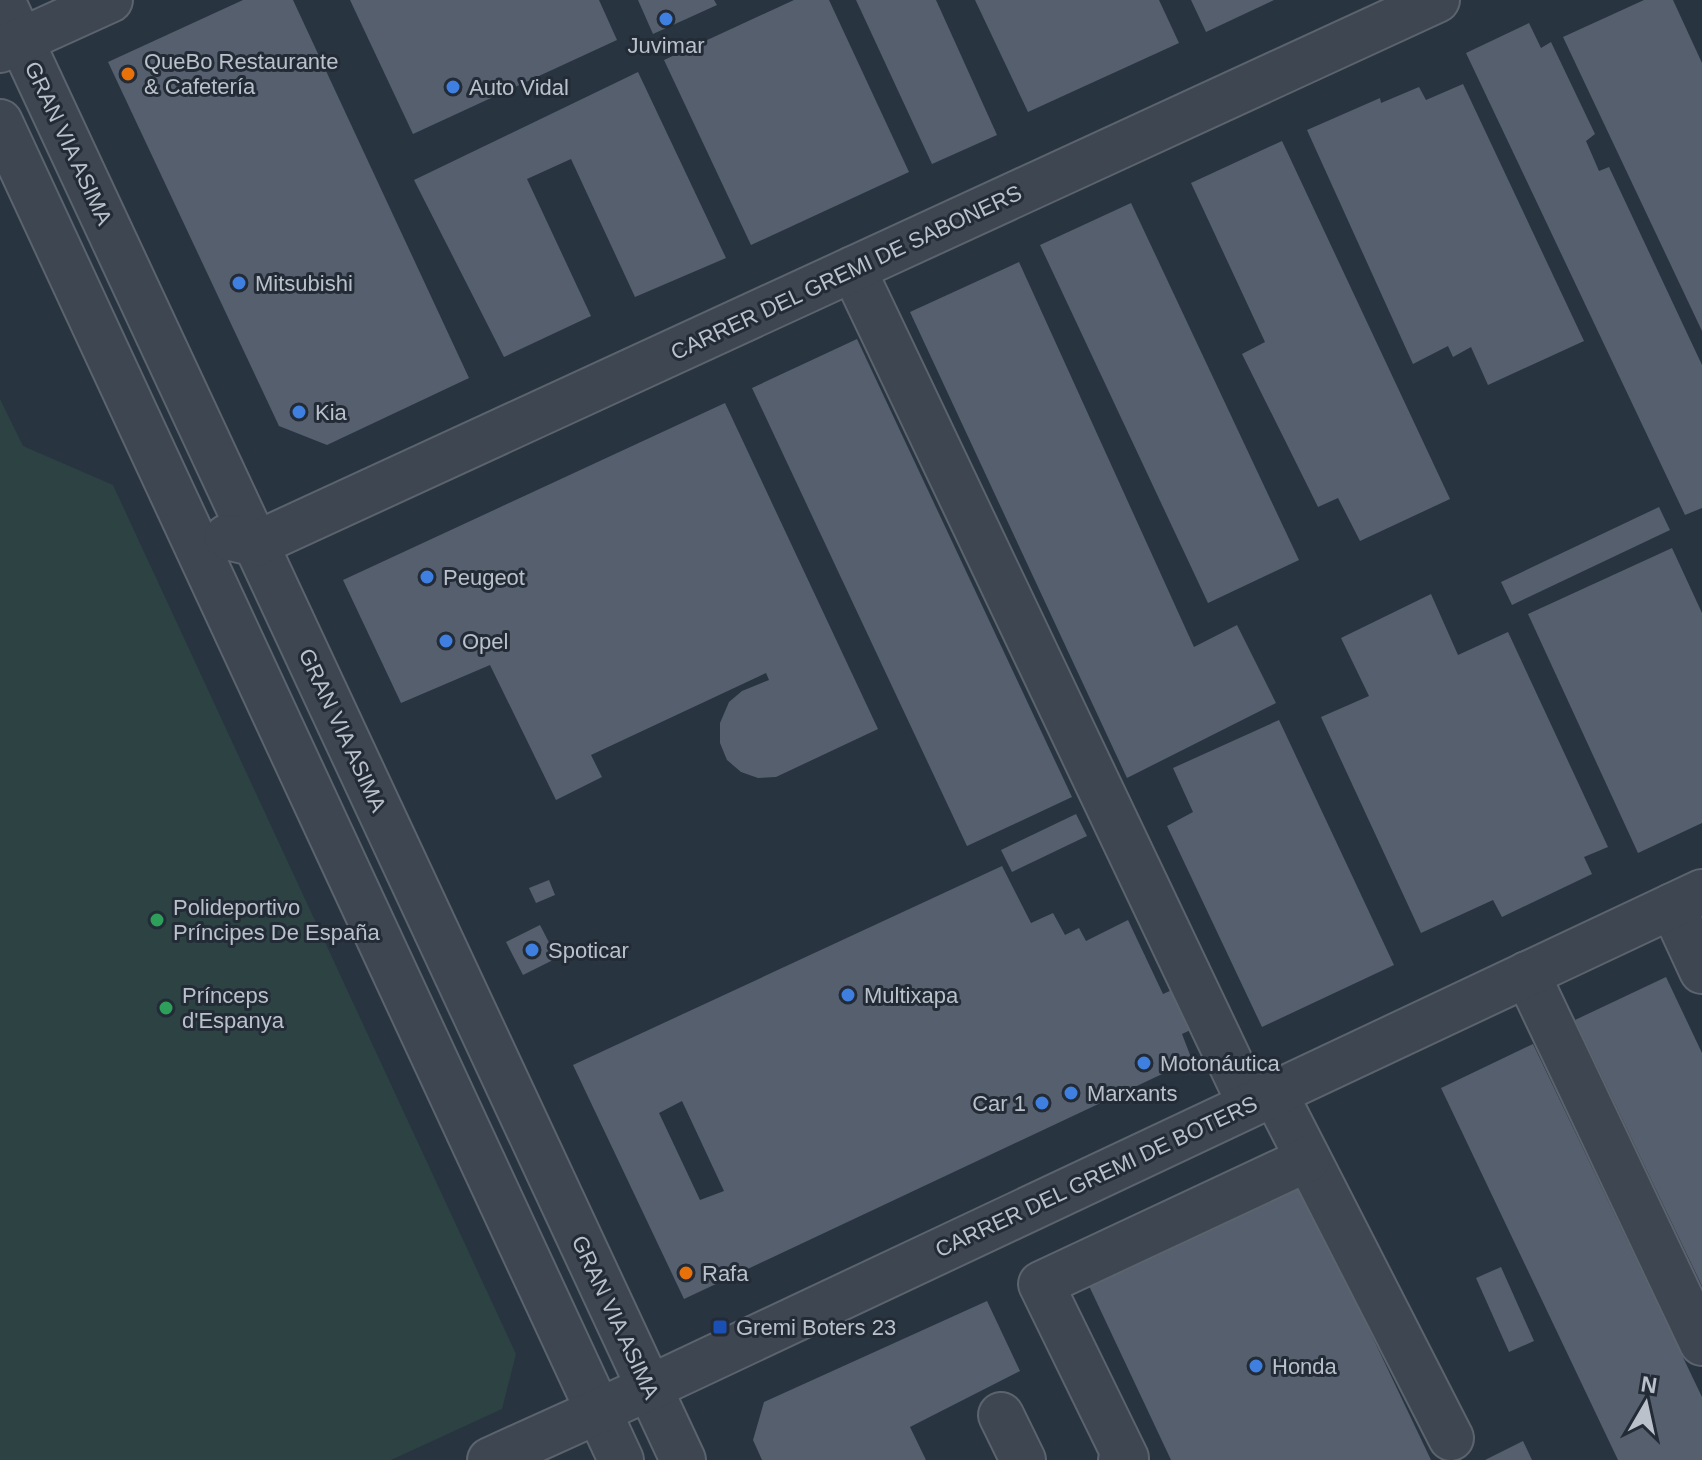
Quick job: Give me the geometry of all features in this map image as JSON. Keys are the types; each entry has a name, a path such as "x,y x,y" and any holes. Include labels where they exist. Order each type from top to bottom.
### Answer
{"street":[{"name":"GRAN VIA ASIMA","path":"2,0 11,46 256,544 683,1460"},
{"path":"11,46 110,0"},
{"name":"CARRER DEL GREMI DE SABONERS","path":"256,544 1437,0"},
{"path":"0,122 621,1460"},
{"path":"853,269 1262,1098 1308,1159 1451,1438"},
{"path":"152,453 188,468 221,536 256,544"},
{"path":"1687,899 1702,971"},
{"name":"CARRER DEL GREMI DE BOTERS","path":"513,1455 598,1410 1687,899"},
{"path":"1527,974 1702,1343"},
{"path":"1121,1460 1126,1458 1041,1284 1308,1159"},
{"path":"1001,1415 1023,1460"}],"green space":[{"name":"Prínceps d'Espanya","path":"0,399 23,446 113,485 516,1354 502,1409 391,1460 0,1460"}],"building":[{"path":"243,0 293,0 469,378 327,445 279,426 108,62"},
{"name":"Auto Vidal","path":"350,0 599,0 617,40 413,134"},
{"name":"Juvimar","path":"638,0 714,0 717,5 653,34"},
{"path":"794,0 829,0 909,172 751,245 664,60"},
{"path":"856,0 936,0 997,135 932,164"},
{"path":"975,0 1159,0 1179,43 1028,112"},
{"path":"1191,0 1274,0 1206,32"},
{"path":"1644,0 1673,0 1702,63 1702,331 1563,37"},
{"path":"1529,23 1541,48 1551,42 1595,134 1586,141 1599,171 1609,167 1702,365 1702,508 1685,515 1466,53"},
{"path":"638,72 726,258 635,297 571,159 527,179 591,316 504,357 414,180"},
{"path":"1463,84 1584,341 1488,385 1471,347 1453,357 1448,346 1413,364 1307,130 1380,98 1381,103 1419,87 1426,100"},
{"path":"1282,141 1450,499 1360,541 1338,498 1318,507 1242,354 1265,342 1191,183"},
{"path":"1131,203 1299,560 1208,603 1040,245"},
{"path":"1019,262 1194,647 1237,625 1276,703 1127,778 910,312"},
{"path":"857,339 1072,797 967,846 752,388"},
{"path":"725,403 878,729 776,777 758,778 741,772 727,760 720,743 720,723 729,702 742,691 769,680 766,673 591,755 602,777 556,800 490,665 401,703 343,580"},
{"path":"1659,507 1670,530 1512,605 1501,582"},
{"path":"1672,548 1702,613 1702,823 1638,853 1528,614"},
{"path":"1431,594 1458,655 1508,632 1608,847 1584,857 1592,874 1502,917 1493,900 1421,933 1321,717 1369,696 1341,638"},
{"path":"1279,720 1394,965 1262,1027 1167,826 1193,812 1173,768"},
{"path":"1076,814 1087,836 1012,872 1001,850"},
{"path":"1002,866 1031,923 1053,913 1065,935 1079,928 1086,941 1128,920 1163,994 1181,986 1199,1026 1182,1034 1192,1060 684,1299 573,1065","holes":["682,1101 724,1191 700,1200 659,1113"]},
{"path":"549,880 555,895 536,903 529,888"},
{"name":"Spoticar","path":"540,925 557,958 523,975 506,942"},
{"path":"1666,977 1702,1053 1702,1286 1575,1020"},
{"path":"1533,1044 1702,1397 1702,1460 1618,1460 1441,1088"},
{"name":"Honda","path":"1294,1172 1431,1460 1171,1460 1082,1271"},
{"path":"1501,1267 1534,1341 1509,1352 1476,1278"},
{"path":"987,1301 1020,1371 910,1427 926,1460 762,1460 753,1440 764,1402"},
{"path":"1523,1441 1532,1460 1485,1460"}],"place":[{"name":"Juvimar","path":"666,19"},
{"name":"QueBo Restaurante & Cafetería","path":"128,74"},
{"name":"Auto Vidal","path":"453,87"},
{"name":"Mitsubishi","path":"239,283"},
{"name":"Kia","path":"299,412"},
{"name":"Peugeot","path":"427,577"},
{"name":"Opel","path":"446,641"},
{"name":"Polideportivo Príncipes De España","path":"157,920"},
{"name":"Spoticar","path":"532,950"},
{"name":"Multixapa","path":"848,995"},
{"name":"Prínceps d'Espanya","path":"166,1008"},
{"name":"Motonáutica","path":"1144,1063"},
{"name":"Marxants","path":"1071,1093"},
{"name":"Car 1","path":"1042,1103"},
{"name":"Rafa","path":"686,1273"},
{"name":"Gremi Boters 23","path":"720,1327"},
{"name":"Honda","path":"1256,1366"}]}
